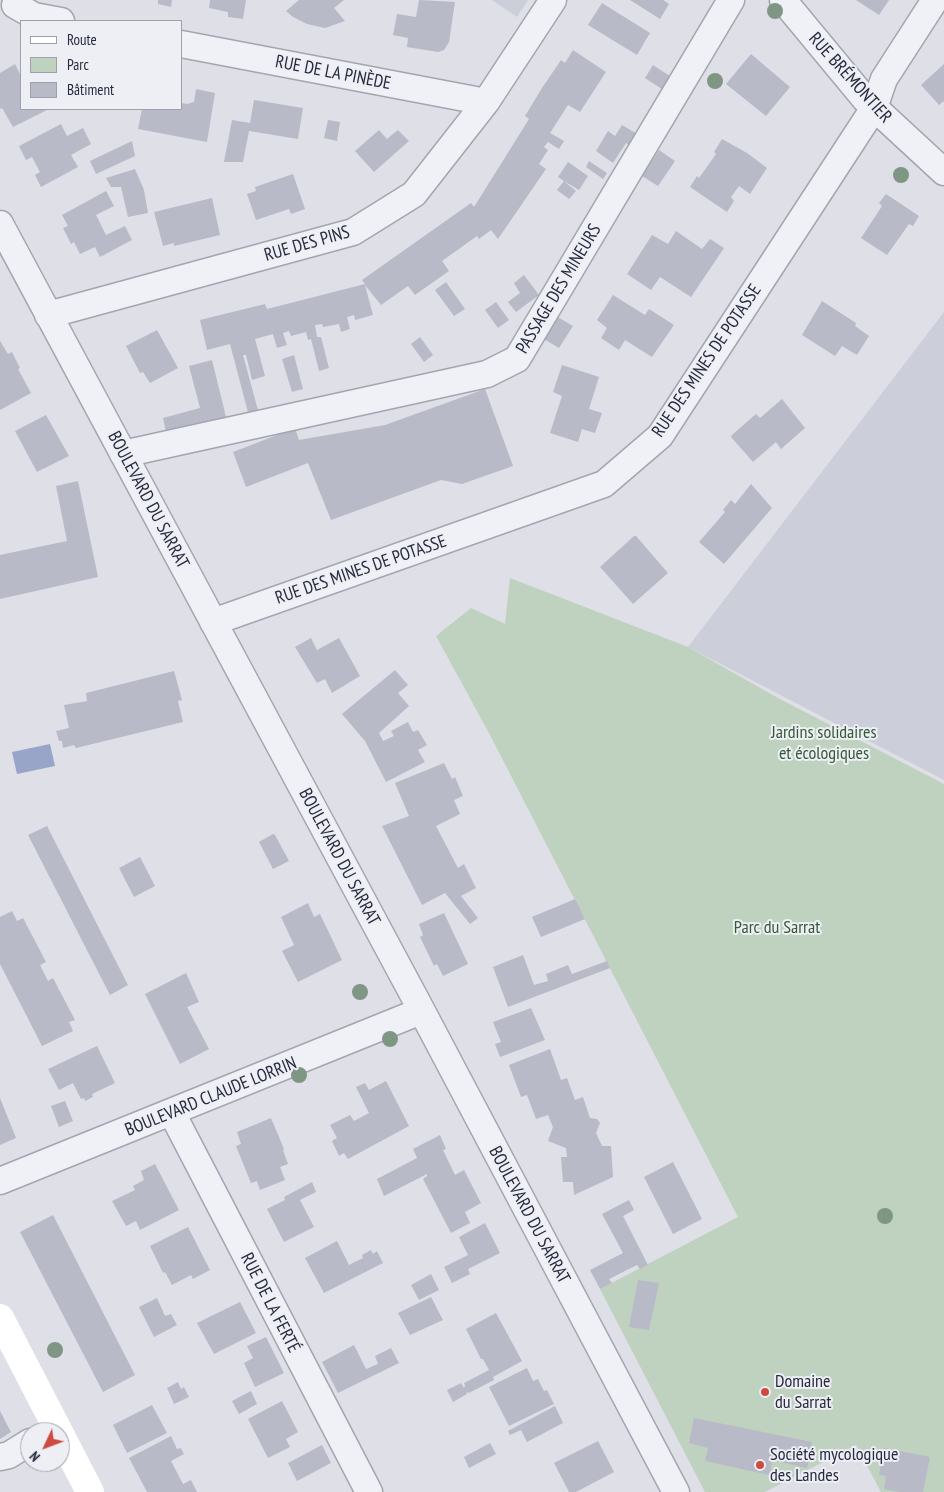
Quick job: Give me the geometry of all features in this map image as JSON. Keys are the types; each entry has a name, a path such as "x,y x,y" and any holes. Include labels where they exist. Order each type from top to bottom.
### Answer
{"street":[{"name":"RUE DES PINS","path":"48,314 353,232 414,194 486,102 554,0"},
{"name":"PASSAGE DES MINEURS","path":"123,454 487,374 517,359 732,0"},
{"name":"RUE BRÉMONTIER","path":"783,0 865,100 944,172"},
{"name":"RUE DES MINES DE POTASSE","path":"213,622 604,484 660,436 874,108 884,79 935,0"},
{"path":"11,7 34,16 56,20"},
{"name":"RUE DE LA PINÈDE","path":"182,44 486,102"},
{"name":"BOULEVARD DU SARRAT","path":"0,224 676,1492"},
{"name":"BOULEVARD CLAUDE LORRIN","path":"0,1182 421,1011"},
{"name":"RUE DE LA FERTÉ","path":"172,1113 369,1492"},
{"path":"0,1318 51,1422"},
{"path":"70,1457 90,1492"}],"shaded area":[{"path":"492,0 528,0 517,17"},
{"path":"944,312 944,780 688,647"}],"green space":[{"name":"Parc du Sarrat","path":"510,578 688,647 778,698 944,784 944,1492 881,1492 856,1445 765,1492 705,1492 600,1289 738,1217 489,733 436,636 471,608 505,624"}],"water":[{"path":"50,744 55,766 17,774 12,752"}],"building":[{"path":"158,0 172,0 171,7 158,4"},
{"path":"210,0 246,0 243,19 228,17 228,12 209,8"},
{"path":"299,0 344,0 334,8 345,21 325,28 307,24 286,11"},
{"path":"419,0 455,2 449,42 444,50 438,52 407,47 408,38 393,35 397,14 416,17"},
{"path":"630,0 663,0 669,4 660,19"},
{"path":"856,0 889,0 879,15"},
{"path":"602,3 650,33 637,55 588,25"},
{"path":"573,50 606,72 580,112 568,105 550,133 564,141 559,149 548,142 544,147 548,150 539,164 546,169 498,239 491,230 479,239 477,236 442,261 449,271 415,295 408,286 381,305 365,285 373,315 355,320 354,315 347,317 350,329 341,332 339,324 323,327 322,324 315,325 317,337 321,337 329,368 319,371 311,339 308,340 306,332 291,336 289,331 283,333 287,345 277,348 273,334 255,339 265,376 252,380 246,355 243,355 259,414 249,416 230,344 207,350 200,320 265,304 267,309 365,284 362,280 471,203 474,207 529,119 525,116 542,88 561,60 565,63"},
{"path":"751,54 790,87 766,116 726,84"},
{"path":"15,64 20,74 20,110 47,110 13,127 2,108 0,109 0,73"},
{"path":"944,64 944,101 939,105 921,85"},
{"path":"653,65 673,78 665,91 645,78"},
{"path":"196,89 215,93 207,142 138,129 142,110 182,110 182,103 194,102"},
{"path":"254,100 303,108 298,139 249,131 243,162 224,162 232,120 250,123"},
{"path":"328,120 340,122 337,141 324,138"},
{"path":"61,124 67,136 83,128 91,144 71,155 78,167 41,187 35,175 40,172 32,157 26,160 19,146"},
{"path":"622,125 639,135 632,147 626,143 613,163 596,151 608,131 615,136"},
{"path":"379,130 387,139 398,130 409,141 374,172 355,151"},
{"path":"722,139 747,153 767,168 750,194 739,186 731,197 734,201 727,212 690,187 716,154 714,152"},
{"path":"132,141 135,156 96,174 90,161"},
{"path":"659,150 675,161 658,186 642,176"},
{"path":"589,161 607,173 603,179 586,167"},
{"path":"568,162 588,176 579,190 558,177"},
{"path":"135,169 144,190 148,213 128,217 121,187 111,187 106,178"},
{"path":"293,174 305,209 291,214 289,209 256,220 247,194 256,191 255,187"},
{"path":"564,181 576,191 569,199 557,190"},
{"path":"106,191 114,206 96,215 106,235 125,226 132,240 100,257 95,247 80,254 74,242 71,244 63,228 68,226 62,215"},
{"path":"886,194 919,216 913,226 909,224 887,255 861,238 882,206 879,203"},
{"path":"212,198 220,235 174,246 174,243 163,246 154,212"},
{"path":"676,231 702,249 710,239 724,248 691,297 660,277 651,290 627,274 652,235 668,244"},
{"path":"524,275 539,295 516,312 508,302 520,293 514,283"},
{"path":"446,282 465,309 454,316 435,290"},
{"path":"613,295 645,315 649,309 674,325 652,357 625,340 619,350 601,338 607,328 597,320"},
{"path":"822,301 856,323 855,326 869,336 857,355 842,346 835,356 802,335"},
{"path":"496,302 509,320 498,328 485,310"},
{"path":"556,316 573,326 559,348 542,338"},
{"path":"157,330 178,368 150,383 143,372 140,373 126,346"},
{"path":"420,337 433,355 424,362 411,344"},
{"path":"0,341 8,354 12,352 20,368 18,369 31,393 0,410"},
{"path":"294,355 303,389 292,392 282,359"},
{"path":"212,360 227,421 204,426 203,422 193,424 194,429 166,432 163,418 200,408 189,366"},
{"path":"562,365 599,377 589,409 602,413 595,433 582,429 578,442 550,433 562,396 553,392"},
{"path":"485,389 513,466 462,484 441,480 331,520 308,463 246,487 233,452 295,428 299,440 385,425"},
{"path":"782,399 805,428 781,449 776,442 753,462 731,437 756,414 760,418"},
{"path":"46,415 69,456 37,472 15,431"},
{"path":"78,481 98,577 0,599 0,555 67,541 56,486"},
{"path":"751,484 772,508 724,564 699,542 725,512 723,510 731,500 735,504"},
{"path":"634,536 668,573 633,604 600,567"},
{"path":"311,638 317,650 339,638 360,676 332,693 325,679 317,683 295,647"},
{"path":"395,670 408,685 398,693 409,706 379,733 383,741 394,736 391,731 408,722 413,732 418,730 427,745 418,750 425,762 386,782 365,741 342,714"},
{"path":"174,671 182,700 178,701 183,722 76,748 74,745 63,748 62,741 59,741 56,731 69,728 64,705 87,701 86,693"},
{"path":"444,763 452,779 455,777 463,796 454,800 460,814 436,826 458,868 464,864 476,888 461,896 478,918 470,924 445,893 422,905 382,826 409,816 395,783"},
{"path":"47,826 128,985 110,995 28,835"},
{"path":"273,834 289,861 273,869 259,842"},
{"path":"140,857 155,886 134,897 119,868"},
{"path":"575,899 585,919 541,937 532,917"},
{"path":"308,903 314,917 320,914 342,960 298,982 282,951 294,945 281,917"},
{"path":"12,911 17,921 23,918 46,962 40,965 48,981 53,978 75,1020 69,1022 73,1031 42,1046 0,964 0,917"},
{"path":"444,913 468,964 443,976 437,964 434,966 420,937 423,935 419,924"},
{"path":"523,955 534,985 548,981 546,974 568,965 572,974 607,961 610,968 508,1007 493,967"},
{"path":"186,973 199,1002 187,1007 209,1049 180,1064 145,994"},
{"path":"531,1008 545,1040 500,1057 495,1044 501,1042 493,1022"},
{"path":"97,1046 115,1083 92,1094 93,1097 85,1101 84,1098 81,1099 73,1083 59,1090 48,1069"},
{"path":"550,1049 561,1080 567,1078 575,1100 583,1097 590,1118 597,1119 600,1123 596,1133 602,1146 611,1146 613,1177 574,1195 573,1182 563,1182 561,1157 567,1157 566,1148 548,1141 553,1127 548,1115 536,1119 527,1095 521,1097 509,1065"},
{"path":"386,1081 409,1126 348,1159 344,1153 339,1156 332,1141 337,1138 330,1125 350,1115 354,1121 369,1113 356,1087 365,1083 369,1090"},
{"path":"0,1098 16,1138 0,1145"},
{"path":"65,1101 73,1121 59,1127 51,1106"},
{"path":"271,1118 288,1164 280,1167 285,1180 260,1190 257,1181 251,1183 236,1146 241,1144 237,1132"},
{"path":"440,1135 446,1149 443,1150 455,1175 464,1170 481,1203 465,1212 470,1223 451,1233 423,1179 427,1174 384,1196 377,1179 417,1158 413,1149"},
{"path":"673,1162 702,1219 673,1234 644,1177"},
{"path":"155,1164 179,1210 140,1230 136,1221 126,1226 112,1201 135,1190 133,1186 144,1180 141,1171"},
{"path":"312,1182 316,1192 300,1200 314,1227 284,1242 267,1209 285,1200 284,1197"},
{"path":"629,1200 634,1210 623,1216 648,1265 640,1269 637,1265 609,1279 612,1283 600,1289 590,1270 623,1253 602,1214"},
{"path":"53,1215 135,1375 103,1392 20,1232"},
{"path":"485,1223 500,1253 468,1269 470,1274 452,1283 444,1267 468,1255 459,1237"},
{"path":"188,1227 210,1270 193,1279 191,1275 172,1285 165,1272 163,1273 150,1246"},
{"path":"337,1241 349,1265 363,1258 362,1255 371,1250 373,1254 377,1251 383,1263 324,1293 305,1258"},
{"path":"431,1274 439,1290 419,1300 411,1285"},
{"path":"638,1280 659,1283 649,1330 629,1327"},
{"path":"431,1297 443,1320 410,1335 398,1313"},
{"path":"157,1298 165,1316 171,1314 177,1325 154,1337 139,1307"},
{"path":"240,1302 256,1333 214,1354 197,1323"},
{"path":"496,1313 522,1361 493,1377 494,1380 466,1393 453,1402 447,1390 461,1383 464,1388 464,1383 489,1370 483,1359 481,1359 466,1329"},
{"path":"266,1337 284,1373 255,1387 244,1363 253,1358 247,1346"},
{"path":"354,1345 366,1369 378,1364 375,1356 391,1348 399,1363 338,1393 322,1362"},
{"path":"527,1368 533,1381 538,1379 544,1391 547,1390 554,1404 509,1426 489,1387"},
{"path":"178,1382 181,1389 184,1387 189,1397 174,1404 167,1388"},
{"path":"251,1391 257,1404 239,1414 232,1401"},
{"path":"282,1401 298,1432 286,1439 290,1447 268,1458 248,1419"},
{"path":"152,1405 167,1433 127,1453 113,1425"},
{"path":"555,1406 563,1423 527,1442 521,1430 510,1435 508,1431"},
{"path":"0,1411 11,1432 0,1439"},
{"path":"694,1418 812,1442 807,1468 772,1460 770,1475 705,1461 708,1448 689,1443"},
{"path":"171,1436 177,1449 181,1448 184,1454 171,1461 183,1484 191,1480 197,1492 147,1492 129,1458"},
{"path":"598,1441 614,1472 576,1492 569,1492 554,1463"},
{"path":"490,1443 496,1454 469,1468 464,1457"},
{"path":"322,1445 331,1463 297,1481 288,1463"},
{"path":"884,1448 930,1457 923,1492 900,1492 884,1489 886,1476 879,1475"}],"place":[{"name":"Domaine du Sarrat","path":"765,1392"},
{"name":"Société mycologique des Landes","path":"760,1465"}],"park label":[{"name":"Jardins solidaires et écologiques","path":"824,743"}]}
